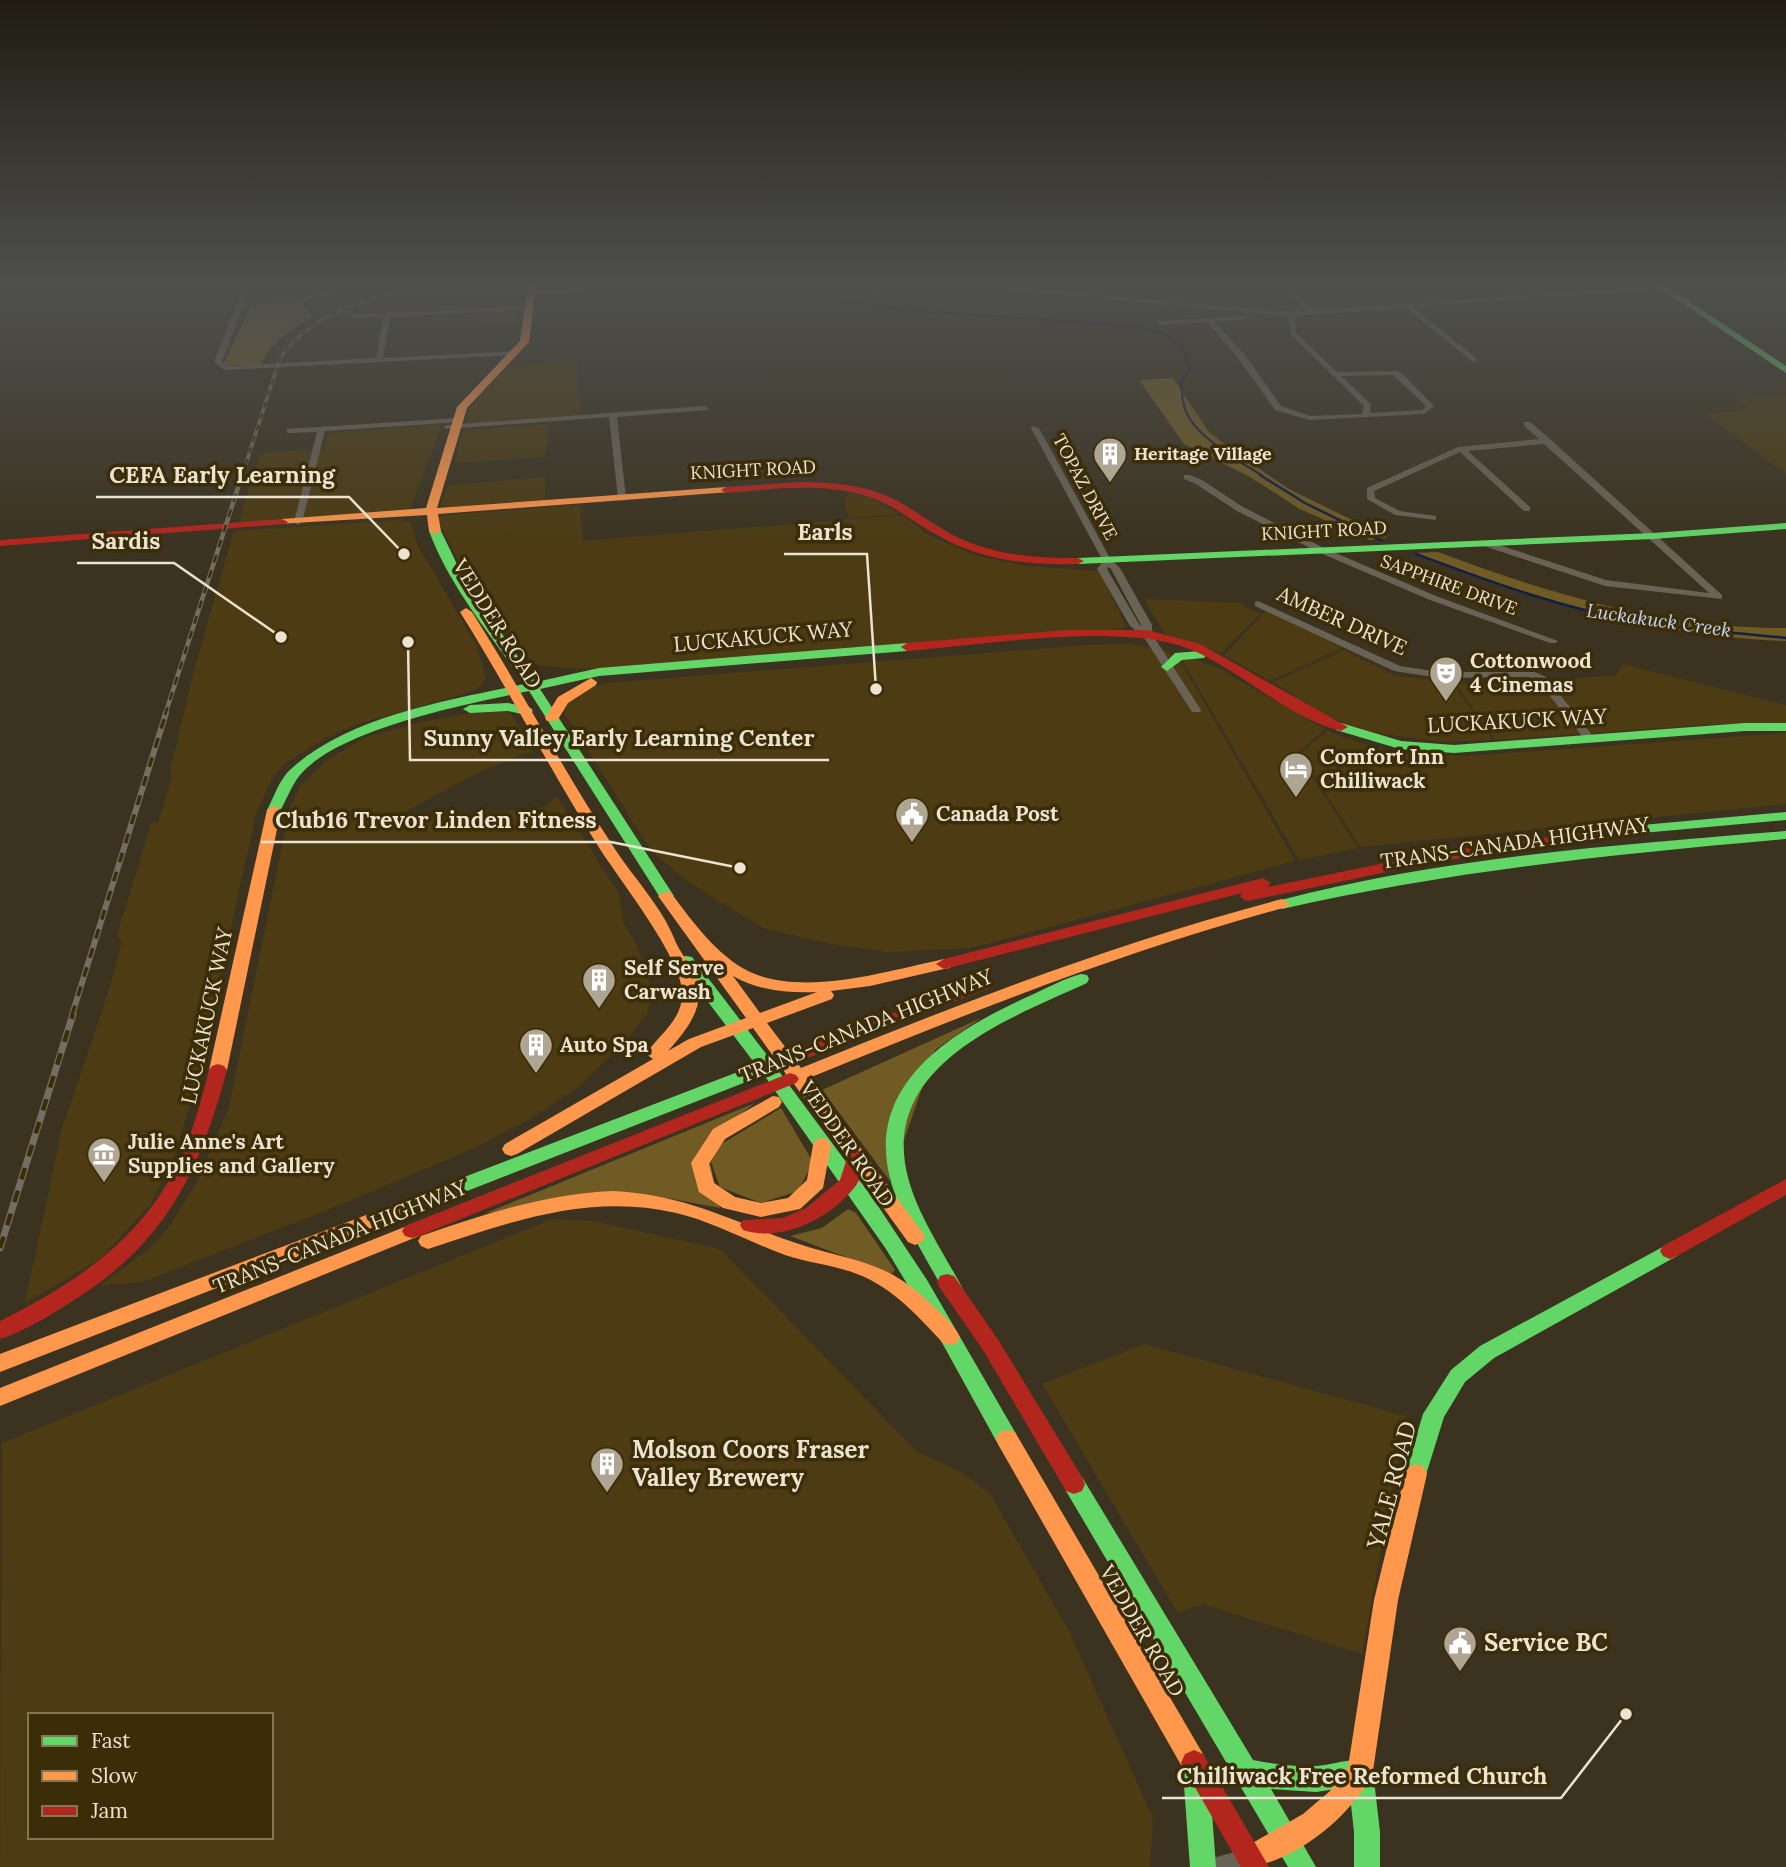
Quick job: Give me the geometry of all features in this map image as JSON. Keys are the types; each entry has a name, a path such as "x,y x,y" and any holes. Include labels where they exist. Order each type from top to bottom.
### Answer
{"main road":[{"path":"425,513 453,423 462,407 493,373"},
{"name":"KNIGHT ROAD","path":"0,543 782,484 827,485 870,494 898,505 940,533 989,553 1048,562 1653,536 1786,526"},
{"name":"VEDDER ROAD","path":"425,513 437,543 511,667 533,688 642,862 813,1102 956,1293 990,1344 1286,1841"},
{"name":"LUCKAKUCK WAY","path":"387,723 585,678 1056,635 1124,632 1196,647 1321,719 1361,735 1391,743 1454,749 1786,727"},
{"name":"LUCKAKUCK WAY","path":"1149,638 1226,664"},
{"path":"1167,667 1179,656 1200,655"},
{"path":"486,695 511,667 585,678"},
{"name":"VEDDER ROAD","path":"511,667 516,692 526,711 605,845 656,922 758,1055 892,1242 950,1337 1250,1864"},
{"path":"552,718 561,701 585,678"},
{"name":"LUCKAKUCK WAY","path":"0,1331 26,1320 68,1294 106,1267 139,1237 169,1200 193,1155 206,1120 274,808 293,773 333,743 387,723 428,709 486,695 516,692"},
{"path":"458,709 508,707 526,711"},
{"name":"TRANS-CANADA HIGHWAY","path":"1082,946 1192,910 1385,863 1563,835 1786,816"},
{"name":"TRANS-CANADA HIGHWAY","path":"0,1397 1075,966 1164,935 1256,910 1422,873 1600,851 1786,835"},
{"path":"691,929 730,968 745,977 776,986 808,988 897,974 1002,952 1234,889 1315,871 1369,860 1502,844"},
{"path":"822,1145 824,1161 815,1185 806,1195 777,1208 746,1209 731,1206 711,1193 700,1172 701,1155 709,1142 748,1113 975,1016 1081,979 1293,912 1472,866"},
{"path":"618,1088 679,1030 692,1007 691,978 656,922"},
{"path":"194,1287 482,1163 571,1119 678,1051 831,993 897,974"},
{"name":"TRANS-CANADA HIGHWAY","path":"0,1363 999,978"},
{"path":"956,1293 903,1183 893,1142 898,1108 907,1089 922,1070 943,1053 966,1038 1081,979"},
{"path":"728,1223 765,1226 784,1225 799,1220 838,1194 848,1183 855,1157"},
{"name":"YALE ROAD","path":"1250,1864 1311,1826 1335,1807 1352,1788 1360,1771 1386,1600 1420,1456 1434,1414 1458,1376 1487,1352 1786,1186"},
{"path":"0,1397 369,1261 517,1211 585,1197 640,1198 728,1223 797,1251 856,1266 889,1280 914,1298 950,1337"},
{"path":"1195,1764 1203,1867"},
{"path":"1244,1771 1297,1782 1331,1782 1360,1771 1367,1832 1367,1867"},
{"path":"1286,1841 1303,1867"}],"street":[{"path":"1253,373 1278,408 1310,418 1424,412 1430,406 1394,373"},
{"path":"1332,374 1386,373"},
{"path":"1332,374 1368,406 1365,415"},
{"path":"290,431 613,416 704,408"},
{"path":"613,416 622,498"},
{"path":"1484,543 1605,583 1719,597 1527,424"},
{"name":"TOPAZ DRIVE","path":"1035,428 1107,561 1115,568 1147,625 1149,638 1196,710"},
{"path":"298,522 323,429"},
{"path":"1433,518 1398,513 1371,499 1370,490 1461,449 1547,442"},
{"path":"1461,449 1527,509"},
{"name":"SAPPHIRE DRIVE","path":"1187,477 1240,509 1321,551 1423,594 1553,641"},
{"name":"AMBER DRIVE","path":"1258,604 1398,669 1440,675 1531,674 1542,679 1590,739"},
{"path":"1212,1867 1250,1864"}],"shaded area":[{"path":"502,373 578,373 581,416 466,423 469,410 480,394"},
{"path":"1173,378 1209,432 1240,456 1289,489 1387,537 1370,540 1300,509 1250,477 1184,444 1139,380"},
{"path":"1786,395 1786,474 1706,414 1750,410 1735,399"},
{"path":"442,424 410,510 239,523 260,453 323,449 328,433"},
{"path":"549,424 545,457 455,463 462,430"},
{"path":"545,477 545,500 451,507 441,505 449,485"},
{"path":"850,493 871,498 900,514 850,518 844,503"},
{"path":"580,505 583,541 902,515 930,536 978,556 1028,566 1096,571 1102,576 1127,628 583,669 536,665 515,645 474,591 437,519 444,515"},
{"path":"400,520 411,523 418,546 477,646 486,678 474,691 355,725 326,738 284,764 271,781 256,814 195,1089 172,1162 150,1205 100,1259 25,1303 62,1128 104,1006 122,943 117,935 151,823 158,822 173,775 169,775 194,670 234,531"},
{"path":"1438,552 1522,582 1609,606 1697,622 1786,628 1786,641 1691,632 1597,613 1506,586 1415,553"},
{"path":"1144,599 1241,603 1260,614 1221,653 1165,634"},
{"path":"1266,611 1343,648 1270,681 1224,655"},
{"path":"1130,644 1165,650 1181,662 1295,861 971,948 888,952 831,944 766,929 733,910 686,880 652,852 560,706 577,691 607,683 1088,645"},
{"path":"1344,650 1396,676 1451,682 1493,740 1441,742 1363,731 1319,712 1273,682"},
{"path":"1193,659 1214,666 1325,729 1295,755 1300,758 1358,848 1299,860 1182,660"},
{"path":"1623,664 1786,705 1786,724 1716,724 1496,740 1455,684 1615,676"},
{"path":"484,710 511,713 532,751 478,773 383,823 544,807 557,796 619,894 624,924 636,944 650,983 651,1000 647,1014 627,1040 577,1088 527,1121 474,1148 340,1205 142,1282 101,1285 149,1249 169,1227 196,1183 229,1108 285,830 290,808 299,788 325,761 366,737 421,722"},
{"path":"1327,731 1367,745 1408,754 1469,756 1786,733 1786,804 1360,847 1303,757 1298,755"},
{"path":"981,1018 935,1050 890,1181 822,1090"},
{"path":"755,1103 705,1140 720,1208 667,1198 486,1213"},
{"path":"781,1108 813,1162 798,1191 761,1203 720,1187 711,1162 720,1145"},
{"path":"848,1209 856,1213 895,1270 891,1274 790,1236 822,1228"},
{"path":"552,1219 593,1221 720,1249 916,1451 961,1472 990,1494 1069,1631 1153,1818 1150,1867 0,1867 2,1443"},
{"path":"1144,1344 1406,1416 1362,1654 1203,1604 1178,1613 1042,1384"}],"waterway":[{"name":"Luckakuck Creek","path":"1187,373 1181,382 1184,406 1190,419 1219,447 1263,476"},
{"name":"Luckakuck Creek","path":"1260,475 1305,503 1382,541"},
{"name":"Luckakuck Creek","path":"1416,554 1522,592 1576,608 1669,626 1786,638"}],"railway":[{"path":"242,476 275,373"},
{"path":"165,715 242,475"},
{"path":"72,1015 166,713"},
{"path":"0,1248 73,1014"}],"traffic: fast":[{"path":"1078,561 1653,536 1786,526"},
{"path":"435,531 460,583 535,691 666,896"},
{"path":"274,810 294,773 333,743 428,709 599,672 907,647"},
{"path":"1167,667 1179,656 1200,655"},
{"path":"470,709 508,707 526,711"},
{"path":"1341,727 1400,745 1454,749 1745,727 1786,727"},
{"path":"1631,830 1786,816"},
{"path":"1282,904 1407,878 1532,859 1786,835"},
{"path":"686,961 865,1202 943,1324 1007,1439"},
{"path":"955,1293 913,1213 900,1179 896,1162 896,1126 907,1095 927,1068 954,1045 986,1025 1081,979"},
{"path":"419,1202 791,1058"},
{"path":"1416,1474 1434,1414 1458,1376 1487,1352 1670,1251"},
{"path":"1074,1484 1303,1867"},
{"path":"1244,1771 1302,1779 1330,1778 1360,1771"},
{"path":"1360,1771 1367,1832 1367,1867"},
{"path":"1196,1772 1203,1867"}],"traffic: slow":[{"path":"435,531 431,504 462,407 494,373"},
{"path":"282,522 726,490"},
{"path":"466,612 511,683 605,845 666,934"},
{"path":"552,718 563,700 591,682"},
{"path":"218,1070 274,810"},
{"path":"666,896 915,1237"},
{"path":"790,1079 1094,960 1282,904"},
{"path":"655,1054 684,1018 690,1003 691,990 680,960 656,922"},
{"path":"691,929 736,971 764,983 789,987 815,987 870,980 944,964"},
{"path":"511,1149 695,1043 826,995"},
{"path":"773,1102 719,1134 700,1163 706,1187 730,1203 761,1210 793,1204 816,1183 822,1145"},
{"path":"428,1241 489,1220 551,1204 613,1198 645,1200 692,1210 791,1249 854,1265 876,1274 911,1297 950,1337"},
{"path":"0,1363 419,1202"},
{"path":"0,1397 412,1231"},
{"path":"1007,1439 1194,1763"},
{"path":"1251,1858 1313,1823 1339,1800 1360,1771 1386,1600 1416,1474"}],"traffic: jam":[{"path":"726,490 801,485 856,490 893,503 944,535 975,549 1026,560 1078,561"},
{"path":"0,543 282,522"},
{"path":"907,647 1067,634 1147,634 1196,647 1321,719 1341,727"},
{"path":"1248,896 1439,856 1631,830"},
{"path":"944,964 1263,883"},
{"path":"791,1058 981,985"},
{"path":"0,1331 84,1284 117,1259 145,1230 169,1198 188,1161 205,1119 218,1070"},
{"path":"412,1231 790,1079"},
{"path":"750,1225 784,1225 813,1213 848,1183 855,1157"},
{"path":"1670,1251 1786,1186"},
{"path":"947,1282 990,1344 1074,1484"},
{"path":"1194,1763 1256,1867"}],"place":[{"name":"Heritage Village","path":"1110,484"},
{"name":"CEFA Early Learning","path":"404,554"},
{"name":"Sardis","path":"281,637"},
{"name":"Sunny Valley Early Learning Center","path":"408,642"},
{"name":"Earls","path":"876,689"},
{"name":"Cottonwood 4 Cinemas","path":"1446,703"},
{"name":"Comfort Inn Chilliwack","path":"1296,799"},
{"name":"Canada Post","path":"912,844"},
{"name":"Club16 Trevor Linden Fitness","path":"740,868"},
{"name":"Self Serve Carwash","path":"599,1010"},
{"name":"Auto Spa","path":"536,1075"},
{"name":"Julie Anne's Art Supplies and Gallery","path":"104,1184"},
{"name":"Molson Coors Fraser Valley Brewery","path":"607,1494"},
{"name":"Service BC","path":"1460,1673"},
{"name":"Chilliwack Free Reformed Church","path":"1626,1714"}]}
